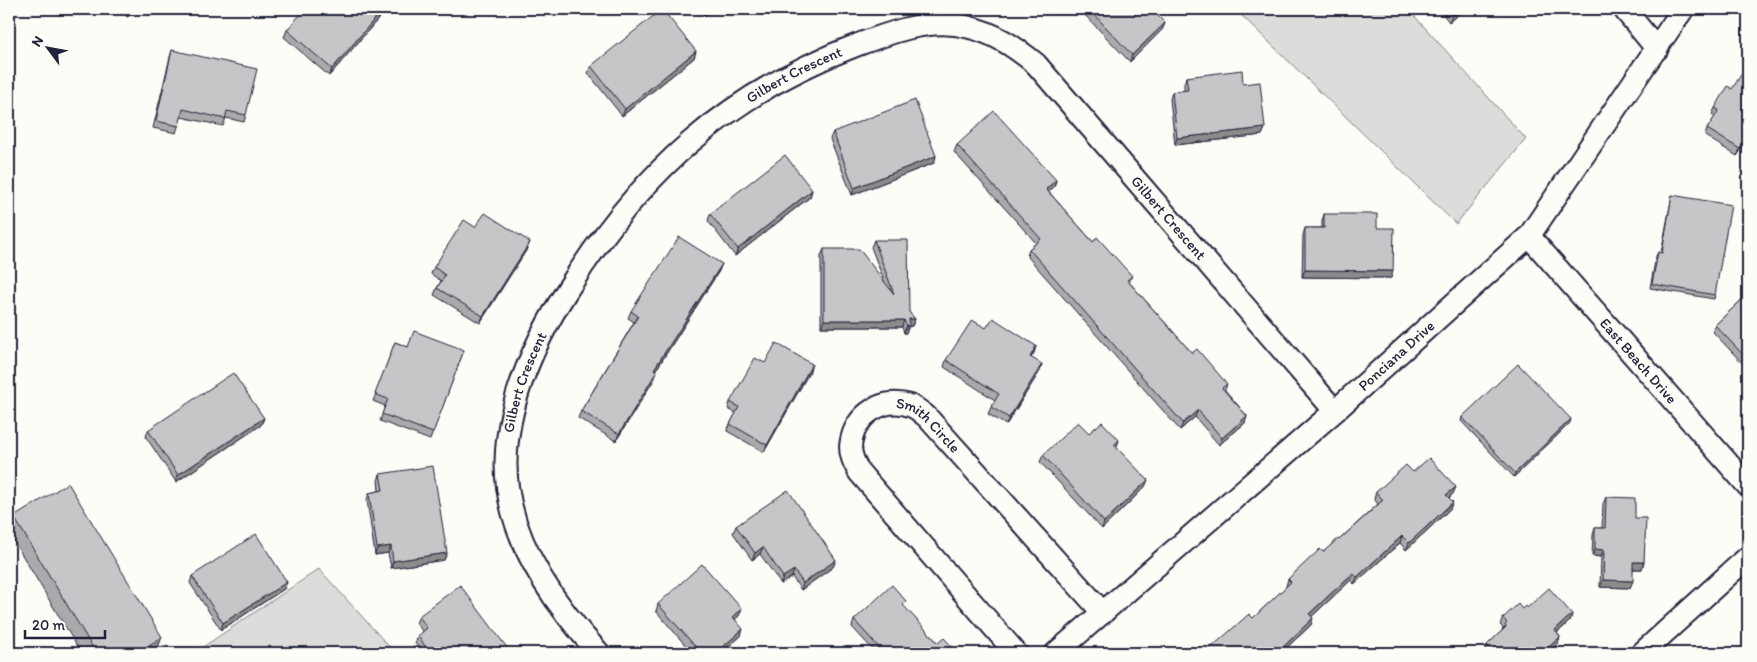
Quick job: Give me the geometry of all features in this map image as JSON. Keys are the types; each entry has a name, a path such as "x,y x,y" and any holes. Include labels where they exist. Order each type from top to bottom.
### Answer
{"street":[{"path":"1624,9 1658,49"},
{"name":"Ponciana Drive","path":"1056,653 1335,411 1529,236 1658,49 1683,9"},
{"name":"Gilbert Crescent","path":"599,653 555,602 520,534 510,496 506,463 510,420 520,384 536,345 559,302 612,222 663,166 688,143 728,112 769,86 810,65 889,33 933,24 966,26 1000,38 1036,64 1335,411"},
{"name":"East Beach Drive","path":"1529,236 1748,486"},
{"name":"Smith Circle","path":"1016,653 858,472 852,456 851,443 856,424 865,414 880,405 896,402 912,406 927,416 1103,613"},
{"path":"1642,653 1748,557"}],"shaded area":[{"path":"1235,9 1408,9 1526,139 1456,224"},
{"path":"319,569 395,653 194,653"}],"building":[{"path":"305,9 383,9 332,69 287,30"},
{"path":"662,9 696,51 625,109 591,66"},
{"path":"1089,9 1151,9 1165,23 1132,55"},
{"path":"1447,9 1459,9 1452,15"},
{"path":"172,50 257,69 246,115 227,111 225,119 183,109 179,126 156,121"},
{"path":"1242,70 1243,84 1260,82 1265,128 1177,138 1172,92 1188,90 1186,77"},
{"path":"1744,70 1748,73 1748,136 1740,149 1707,129 1719,110 1715,108 1728,86 1732,89"},
{"path":"915,100 936,156 854,188 833,132"},
{"path":"994,111 1056,180 1046,189 1093,242 1097,237 1132,276 1127,280 1192,353 1197,349 1227,384 1222,388 1247,416 1222,438 1198,410 1183,423 1029,249 1041,239 957,145"},
{"path":"785,155 812,190 738,249 710,214"},
{"path":"1672,195 1731,205 1715,295 1652,284 1658,252 1662,253"},
{"path":"485,213 530,242 483,316 437,288 445,275 434,267 464,220 475,227"},
{"path":"1324,214 1377,214 1377,228 1394,228 1393,271 1305,270 1305,228 1324,228"},
{"path":"679,237 722,264 654,369 657,371 619,434 581,411 638,316 631,311"},
{"path":"874,240 908,240 909,312 915,319 909,319 909,326 907,326 904,320 824,320 824,249 859,249 894,294"},
{"path":"1748,294 1748,360 1715,325"},
{"path":"993,318 1036,346 1030,357 1042,364 1009,418 991,407 999,394 946,360 972,320 986,328"},
{"path":"414,331 464,350 433,433 382,414 388,399 375,394 395,342 408,347"},
{"path":"776,343 812,364 767,445 730,424 739,407 730,402 755,358 765,363"},
{"path":"1518,364 1571,419 1515,473 1462,417"},
{"path":"233,373 264,418 178,475 148,430"},
{"path":"1078,422 1089,433 1102,422 1119,440 1114,445 1148,480 1104,522 1043,455"},
{"path":"1429,458 1456,487 1446,495 1453,502 1409,543 1402,536 1357,577 1353,573 1309,614 1313,618 1280,650 1283,653 1205,653 1249,614 1253,618 1291,582 1288,579 1320,549 1323,552 1339,540 1383,500 1376,492 1406,465 1413,472"},
{"path":"433,466 447,553 393,561 391,546 377,548 369,493 383,490 380,474"},
{"path":"68,483 162,637 136,653 96,653 14,517"},
{"path":"788,490 836,560 803,583 794,570 783,577 763,547 755,553 736,526"},
{"path":"1606,497 1635,498 1635,518 1646,518 1644,562 1633,562 1633,581 1603,580 1604,550 1595,549 1595,528 1605,528"},
{"path":"256,534 287,582 223,623 192,576"},
{"path":"702,564 742,609 733,617 743,629 716,653 701,653 658,604"},
{"path":"460,585 511,653 430,653 418,636 427,628 419,616"},
{"path":"892,585 906,601 903,605 938,643 944,638 958,653 884,653 854,620"},
{"path":"1549,588 1572,614 1555,630 1560,637 1542,653 1494,653 1487,645 1506,627 1507,623 1503,618 1518,604 1522,609 1525,606 1527,608"}]}
